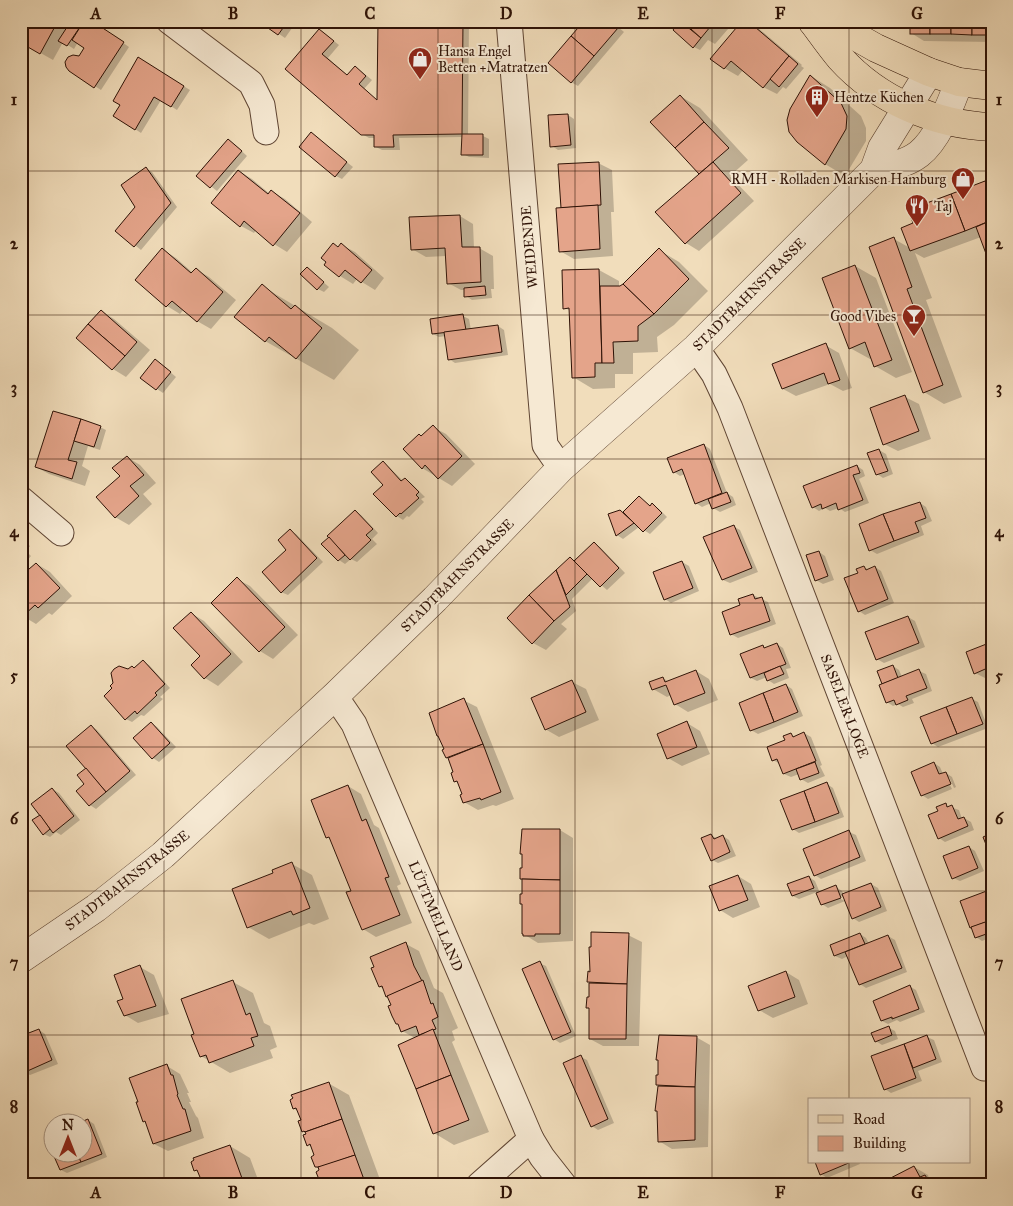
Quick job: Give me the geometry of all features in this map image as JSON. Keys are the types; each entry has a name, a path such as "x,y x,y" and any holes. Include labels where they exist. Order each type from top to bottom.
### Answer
{"main road":[{"path":"992,86 959,82 929,72 853,36 812,21 841,58 885,96 944,120 992,127"}],"street":[{"path":"168,21 251,83 262,105 266,132"},
{"name":"WEIDENDE","path":"509,21 545,445 561,468"},
{"name":"STADTBAHNSTRASSE","path":"21,959 96,908 163,855 335,696 435,600 561,468 696,348 874,170 882,148 929,72"},
{"path":"874,170 899,164 919,154 944,120 959,82"},
{"name":"SASELER LOGE","path":"696,348 714,374 730,408 984,1068"},
{"path":"21,499 61,533"},
{"name":"LÜTTMELLAND","path":"335,696 354,724 532,1139 542,1157 564,1185"},
{"path":"479,1185 532,1139"}],"building":[{"path":"21,21 58,21 40,54 21,43"},
{"path":"71,21 84,21 67,46 58,41"},
{"path":"84,21 92,21 124,42 94,88 69,71 65,62 68,57 73,55 79,56 84,48 72,40"},
{"path":"258,21 288,21 278,35"},
{"name":"Hansa Engel Betten +Matratzen","path":"378,21 463,21 462,134 393,135 394,147 374,147 374,135 361,135 285,69 319,29 334,41 322,54 347,75 355,66 366,76 359,84 377,100"},
{"path":"584,21 610,21 618,28 594,56 571,36"},
{"path":"680,21 701,38 693,48 673,30"},
{"path":"682,21 715,21 701,38"},
{"path":"742,21 748,21 789,56 763,88 731,61 724,69 710,59"},
{"path":"910,21 930,21 930,34 910,34"},
{"path":"930,21 951,21 951,34 930,34"},
{"path":"951,21 972,21 972,35 951,34"},
{"path":"972,21 992,21 992,35 972,35"},
{"path":"571,36 594,56 571,83 548,63"},
{"path":"789,56 798,64 779,87 770,79"},
{"path":"138,57 184,86 171,107 154,97 135,130 113,116 120,105 113,101"},
{"name":"Hentze Küchen","path":"810,75 841,103 847,116 846,129 825,165 797,142 789,132 787,120 790,109"},
{"path":"680,95 704,122 675,148 650,122"},
{"path":"568,114 571,145 550,147 548,115"},
{"path":"704,122 729,148 699,174 675,148"},
{"path":"311,132 347,162 335,177 299,147"},
{"path":"462,134 483,134 483,155 461,155"},
{"path":"228,139 242,151 210,188 196,176"},
{"path":"599,162 601,205 561,208 558,164"},
{"path":"713,162 741,193 685,244 655,212"},
{"path":"146,167 171,203 134,247 115,231 135,207 121,185"},
{"path":"238,170 268,194 271,190 300,213 273,246 244,221 240,227 211,203"},
{"path":"985,181 992,199 992,220 965,231 951,194"},
{"path":"951,194 965,231 910,251 901,228 913,223 908,210"},
{"path":"598,205 600,249 559,252 556,208"},
{"path":"460,215 462,247 480,247 481,282 447,284 445,248 411,250 409,217"},
{"path":"992,220 992,267 991,267 976,227"},
{"name":"Good Vibes","path":"894,237 912,287 907,289 943,385 923,393 869,247"},
{"path":"333,243 338,247 341,243 372,270 361,283 345,270 339,277 324,265 326,262 321,258"},
{"path":"162,248 191,273 196,268 223,292 197,322 172,301 166,307 135,280"},
{"path":"659,248 689,279 654,314 623,284"},
{"path":"855,265 892,360 874,367 865,342 849,349 822,278"},
{"path":"307,267 324,282 317,290 300,274"},
{"path":"599,269 602,363 595,363 595,377 572,378 569,308 563,309 562,270"},
{"path":"262,284 291,309 295,305 322,328 296,359 269,337 265,342 234,317"},
{"path":"623,284 654,314 638,326 638,341 613,342 614,363 602,363 600,286 620,286"},
{"path":"485,286 486,295 464,297 464,288"},
{"path":"101,310 137,342 125,356 88,324"},
{"path":"463,314 466,330 432,334 430,319"},
{"path":"88,324 125,356 112,370 76,338"},
{"path":"498,325 502,352 448,360 444,332"},
{"path":"826,343 840,380 828,384 824,373 782,389 772,364"},
{"path":"155,359 171,372 156,390 140,378"},
{"path":"905,395 919,431 883,445 870,408"},
{"path":"53,411 81,419 68,460 77,462 72,479 35,467"},
{"path":"81,419 101,426 94,447 74,441"},
{"path":"433,425 462,456 438,479 425,465 422,469 403,449 419,434 421,436"},
{"path":"704,444 722,493 695,504 682,469 673,473 667,458"},
{"path":"879,449 888,471 876,475 867,453"},
{"path":"127,456 144,475 130,486 139,496 115,518 96,497 120,476 112,468"},
{"path":"383,461 401,481 405,478 419,492 416,495 419,498 396,517 373,494 383,485 371,472"},
{"path":"857,465 860,473 853,475 863,500 838,510 836,503 822,509 821,504 812,508 803,486"},
{"path":"727,492 731,502 712,509 708,499"},
{"path":"639,496 650,506 652,503 662,513 643,532 623,512"},
{"path":"920,502 926,518 915,522 919,532 894,541 883,514"},
{"path":"355,510 373,529 366,535 371,540 350,560 327,536"},
{"path":"620,510 634,523 616,536 608,514"},
{"path":"883,514 894,541 869,551 859,524"},
{"path":"734,525 752,568 722,580 703,537"},
{"path":"290,529 317,558 281,593 262,572 286,550 278,540"},
{"path":"329,537 345,555 338,561 321,544"},
{"path":"594,542 619,568 600,587 574,561"},
{"path":"819,551 828,576 815,581 806,555"},
{"path":"570,557 587,574 566,595 556,570"},
{"path":"682,561 693,588 664,600 653,572"},
{"path":"36,563 60,588 38,608 35,605 22,617 21,576"},
{"path":"864,566 866,570 875,566 888,599 858,612 844,578 858,573 856,569"},
{"path":"556,570 570,607 554,621 529,595"},
{"path":"237,577 285,627 259,652 211,603"},
{"path":"753,594 755,599 762,597 770,621 730,635 722,612 740,605 738,599"},
{"path":"529,595 554,621 532,644 507,618"},
{"path":"191,612 231,654 204,679 191,665 200,656 173,628"},
{"path":"908,616 919,643 876,660 865,632"},
{"path":"777,643 786,664 750,678 740,654 763,645 764,648"},
{"path":"989,643 992,651 992,666 974,674 966,652"},
{"path":"143,660 165,684 155,693 157,695 137,714 135,711 125,720 104,696 112,688 110,686 113,683 111,673 114,669 119,666 128,669 132,666 134,668"},
{"path":"893,665 898,678 882,684 877,671"},
{"path":"780,666 784,674 767,681 764,673"},
{"path":"919,669 927,688 906,696 908,700 896,705 894,700 886,703 879,685"},
{"path":"696,670 705,693 674,705 666,685 652,690 649,682 663,677 665,682"},
{"path":"572,680 586,712 545,730 531,698"},
{"path":"786,684 798,712 774,722 763,693"},
{"path":"763,693 774,722 750,731 739,703"},
{"path":"972,697 983,724 957,734 946,707"},
{"path":"464,698 483,744 446,758 429,713"},
{"path":"946,707 957,734 931,744 920,717"},
{"path":"687,721 697,747 667,759 657,734"},
{"path":"151,722 170,743 152,759 133,738"},
{"path":"91,725 130,771 106,792 66,746"},
{"path":"804,732 816,761 783,774 777,759 772,761 767,747 785,740 783,736 791,733 793,737"},
{"path":"483,744 501,792 481,800 480,798 463,803 457,781 454,782 451,773 453,772 448,758"},
{"path":"815,762 819,773 800,780 796,769"},
{"path":"934,762 939,774 946,772 951,784 921,796 911,772"},
{"path":"86,768 106,792 89,806 76,791 84,784 77,775"},
{"path":"827,782 839,813 815,822 804,791"},
{"path":"348,785 362,821 366,819 389,877 385,878 400,915 362,930 346,892 351,891 329,837 326,838 311,800"},
{"path":"52,788 74,816 53,833 31,804"},
{"path":"804,791 815,822 792,830 780,800"},
{"path":"946,803 947,807 952,805 958,819 964,817 968,826 938,839 928,815 938,811 936,807"},
{"path":"40,815 50,829 43,835 32,820"},
{"path":"522,829 560,829 560,880 520,879 520,868 522,868 522,854 520,854"},
{"path":"849,830 860,857 814,876 803,849"},
{"path":"992,833 992,845 987,847 983,837"},
{"path":"711,834 714,839 723,835 730,852 711,861 701,838"},
{"path":"969,846 978,868 952,879 943,856"},
{"path":"292,862 310,908 293,915 291,911 247,928 232,889 273,873 272,870"},
{"path":"738,875 748,900 719,911 709,886"},
{"path":"809,876 814,888 792,896 787,884"},
{"path":"522,879 560,880 560,934 523,936 522,904 520,904"},
{"path":"871,883 881,907 852,919 842,894"},
{"path":"836,885 841,898 821,905 816,893"},
{"path":"992,889 992,922 991,920 970,928 960,901"},
{"path":"991,920 992,932 975,938 971,927"},
{"path":"591,932 629,933 627,984 587,982 588,971 590,972 589,947 591,947"},
{"path":"860,933 865,944 834,956 830,945"},
{"path":"888,935 902,968 859,985 845,952"},
{"path":"406,942 414,966 422,981 386,997 382,986 379,987 371,968 374,967 370,957"},
{"path":"540,961 571,1032 553,1040 522,969"},
{"path":"140,965 156,1006 124,1016 117,1001 123,999 114,975"},
{"path":"786,971 795,997 758,1011 748,986"},
{"path":"233,980 246,1015 250,1013 258,1036 251,1038 254,1046 209,1063 206,1055 200,1057 191,1035 194,1034 181,999"},
{"path":"423,980 431,1004 433,1003 438,1017 432,1020 436,1029 419,1035 416,1026 401,1032 388,1006 391,1005 387,996"},
{"path":"589,983 627,984 626,1039 589,1039 589,1008 586,1008 587,997 589,997"},
{"path":"910,985 919,1009 881,1021 873,1001"},
{"path":"889,1026 892,1035 875,1042 871,1033"},
{"path":"39,1029 52,1060 23,1073 21,1036"},
{"path":"433,1029 451,1075 416,1089 398,1045"},
{"path":"659,1035 697,1036 695,1087 656,1085"},
{"path":"927,1035 936,1059 913,1068 904,1044"},
{"path":"904,1044 916,1078 884,1090 871,1056"},
{"path":"581,1055 608,1119 591,1127 563,1063"},
{"path":"167,1064 171,1075 173,1075 177,1095 183,1109 185,1109 191,1131 153,1144 145,1121 143,1122 129,1078"},
{"path":"451,1075 469,1120 433,1134 416,1089"},
{"path":"329,1082 342,1119 302,1132 298,1121 301,1120 296,1108 293,1109 290,1100 293,1098 291,1095"},
{"path":"658,1086 695,1087 695,1140 658,1142 657,1111 655,1111"},
{"path":"342,1119 355,1155 321,1167 315,1167 311,1157 314,1155 310,1144 307,1146 303,1135 306,1134 305,1132"},
{"path":"92,1129 102,1154 92,1158"},
{"path":"230,1145 243,1181 233,1185 199,1185 202,1182 197,1170 194,1171 191,1162 194,1160 193,1158"},
{"path":"355,1155 366,1185 325,1185 323,1181 320,1182 316,1172 319,1170 318,1167"},
{"path":"57,1164 76,1164 60,1170"},
{"path":"816,1164 846,1164 820,1175"},
{"path":"914,1166 920,1177 925,1175 931,1185 879,1184"}],"place":[{"name":"Hansa Engel Betten +Matratzen","path":"420,80"},
{"name":"Hentze Küchen","path":"817,118"},
{"name":"RMH - Rolladen Markisen Hamburg","path":"963,200"},
{"name":"Taj","path":"917,227"},
{"name":"Good Vibes","path":"914,337"}]}
